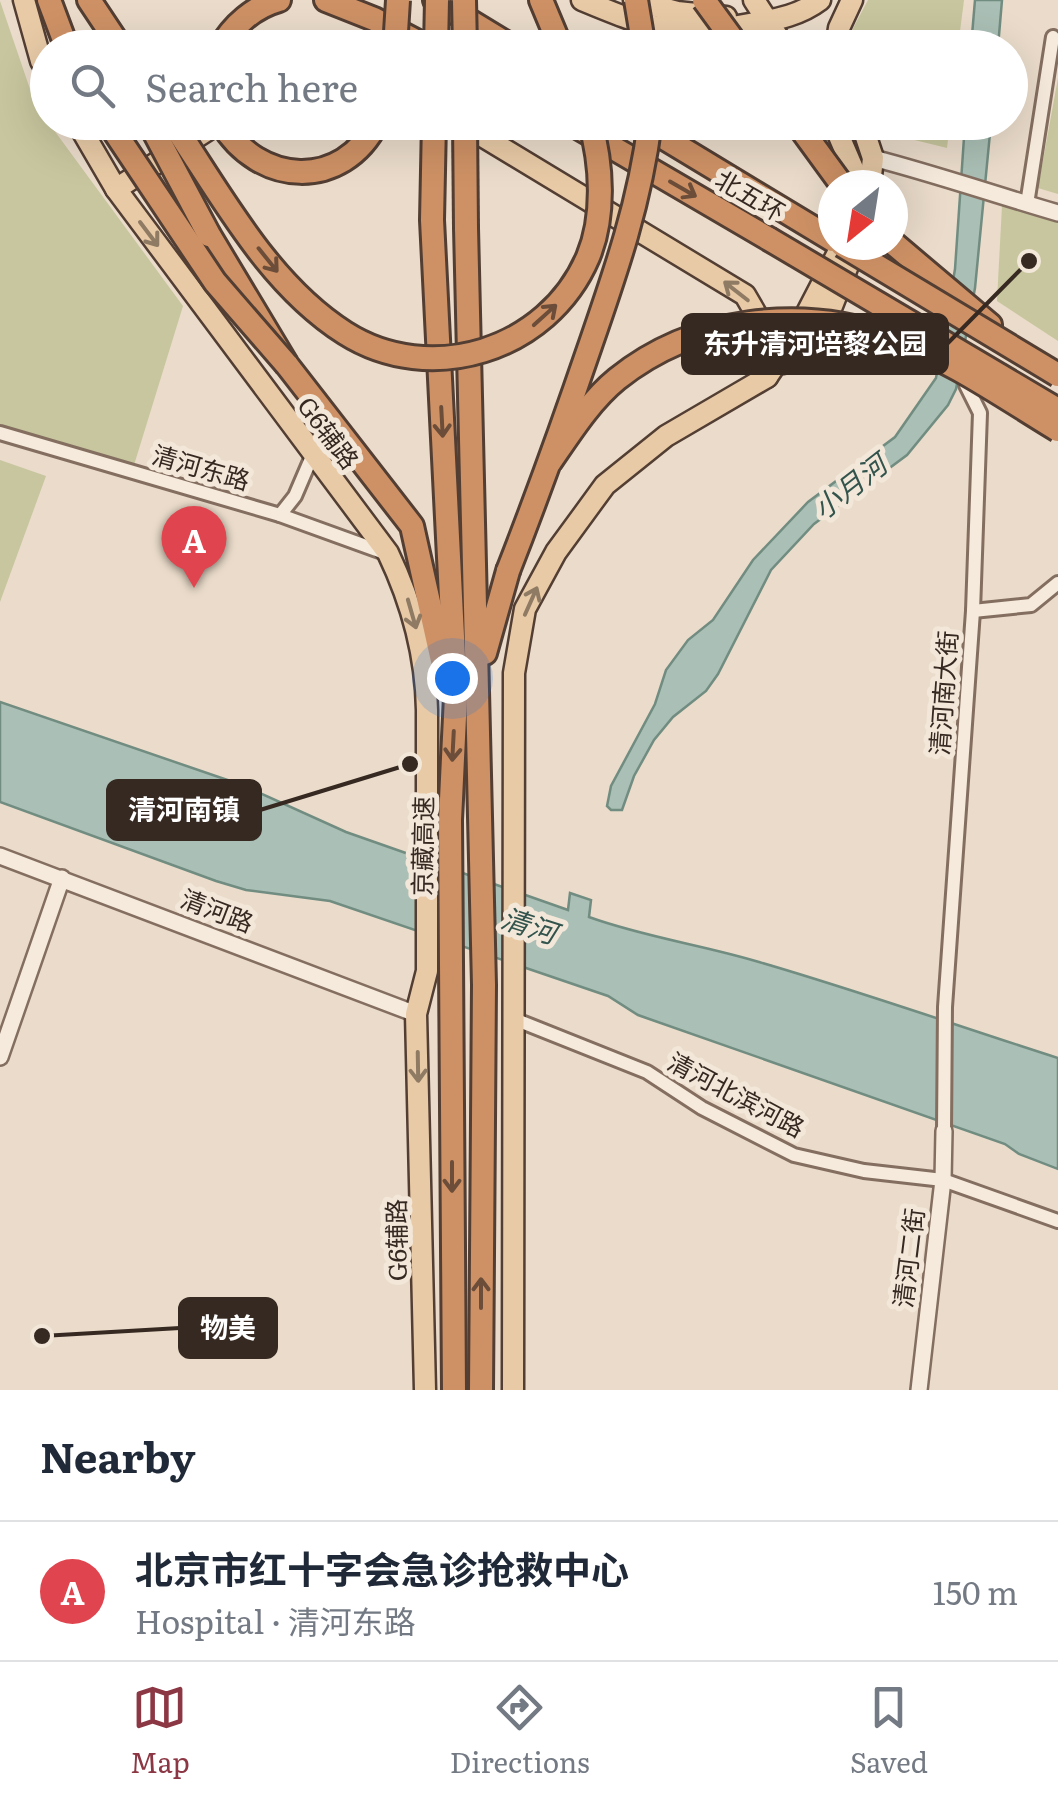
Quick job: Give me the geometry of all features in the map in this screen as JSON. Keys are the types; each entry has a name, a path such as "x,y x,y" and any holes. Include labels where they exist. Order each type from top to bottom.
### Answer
{"highway":[{"path":"49,0 61,30"},
{"path":"232,30 253,12 279,0"},
{"path":"326,0 396,30"},
{"path":"365,0 414,30"},
{"path":"396,30 398,0"},
{"path":"434,30 436,0 485,30"},
{"path":"464,0 465,30"},
{"path":"541,0 553,30"},
{"path":"635,0 641,30"},
{"path":"704,0 726,30"},
{"path":"722,0 740,30"},
{"path":"91,4 104,30"},
{"path":"91,4 108,30"},
{"path":"120,140 215,282 288,365 412,526 443,666 456,696"},
{"path":"159,140 209,235 288,365"},
{"path":"184,140 264,257 308,307 348,335 389,354 437,360 480,354 516,338 550,314 570,288 588,257 597,223 600,184 593,140"},
{"path":"235,140 257,162 290,173 330,166 367,140"},
{"name":"京藏高速","path":"434,140 432,220 456,696 439,972 454,1390"},
{"path":"463,140 484,985 480,1390"},
{"name":"北五环","path":"599,140 1058,410"},
{"path":"479,676 508,572 624,246 642,180 648,140"},
{"name":"北五环","path":"668,140 818,231"},
{"path":"809,140 831,170"},
{"path":"908,255 1036,362"},
{"path":"867,260 1058,375"},
{"path":"550,462 582,416 616,380 663,348 735,324 783,319 846,324 894,338 1058,430"}],"main road":[{"path":"24,0 32,30"},
{"path":"582,0 666,30"},
{"path":"635,0 677,12 768,21"},
{"path":"754,0 774,30"},
{"path":"839,30 852,0"},
{"path":"716,30 768,21 812,6 827,30"},
{"name":"G6辅路","path":"87,140 116,189 388,554 410,605 427,680 426,814 439,972 416,1014 426,1390"},
{"path":"116,189 202,140"},
{"path":"492,140 746,294 767,333 766,377"},
{"path":"841,140 854,170"},
{"path":"867,140 873,158 872,170"},
{"path":"766,377 818,296 835,260"},
{"path":"513,1390 514,673 525,609 556,552 605,485 666,436 766,377 811,342 832,306 850,260"}],"street":[{"path":"1027,204 1053,37"},
{"path":"873,158 1058,213"},
{"name":"清河南大街","path":"944,1131 945,1008 972,611 980,414 966,385"},
{"name":"清河东路","path":"0,433 280,515 388,554"},
{"path":"280,515 295,496 313,454"},
{"path":"972,611 1030,605 1058,583"},
{"name":"清河路","path":"0,856 416,1014"},
{"path":"0,1057 62,878"},
{"name":"清河北滨河路","path":"514,1019 646,1072 702,1108 794,1155 864,1171 943,1180 1058,1220"},
{"name":"清河二街","path":"919,1390 943,1180 944,1131"}],"green space":[{"path":"868,0 964,0 960,30 852,30"},
{"path":"0,1 30,89 30,140 61,140 183,306 134,465 0,426"},
{"path":"1058,78 1058,194 1038,188"},
{"path":"914,140 948,140 947,148"},
{"path":"1002,206 1058,221 1058,341 997,301"},
{"path":"0,460 46,476 0,602"}],"water":[{"path":"975,0 1002,0 999,30 972,30"},
{"name":"小月河","path":"964,140 989,140 975,288 956,389 948,405 907,455 814,524 771,570 718,674 706,691 673,717 654,740 634,776 622,810 611,810 607,806 611,786 655,704 666,670 688,640 713,620 753,560 808,502 895,437 936,378 955,269"},
{"name":"清河","path":"0,702 242,785 346,832 568,910 570,893 591,900 589,917 796,973 1058,1058 1058,1169 1019,1154 1005,1144 638,1015 608,996 330,901 246,890 216,881 0,802"}],"place":[{"name":"东升清河培黎公园","path":"1029,261"},
{"name":"北京市红十字会急诊抢救中心","path":"194,588"},
{"name":"清河南镇","path":"410,764"},
{"name":"物美","path":"42,1336"}]}
